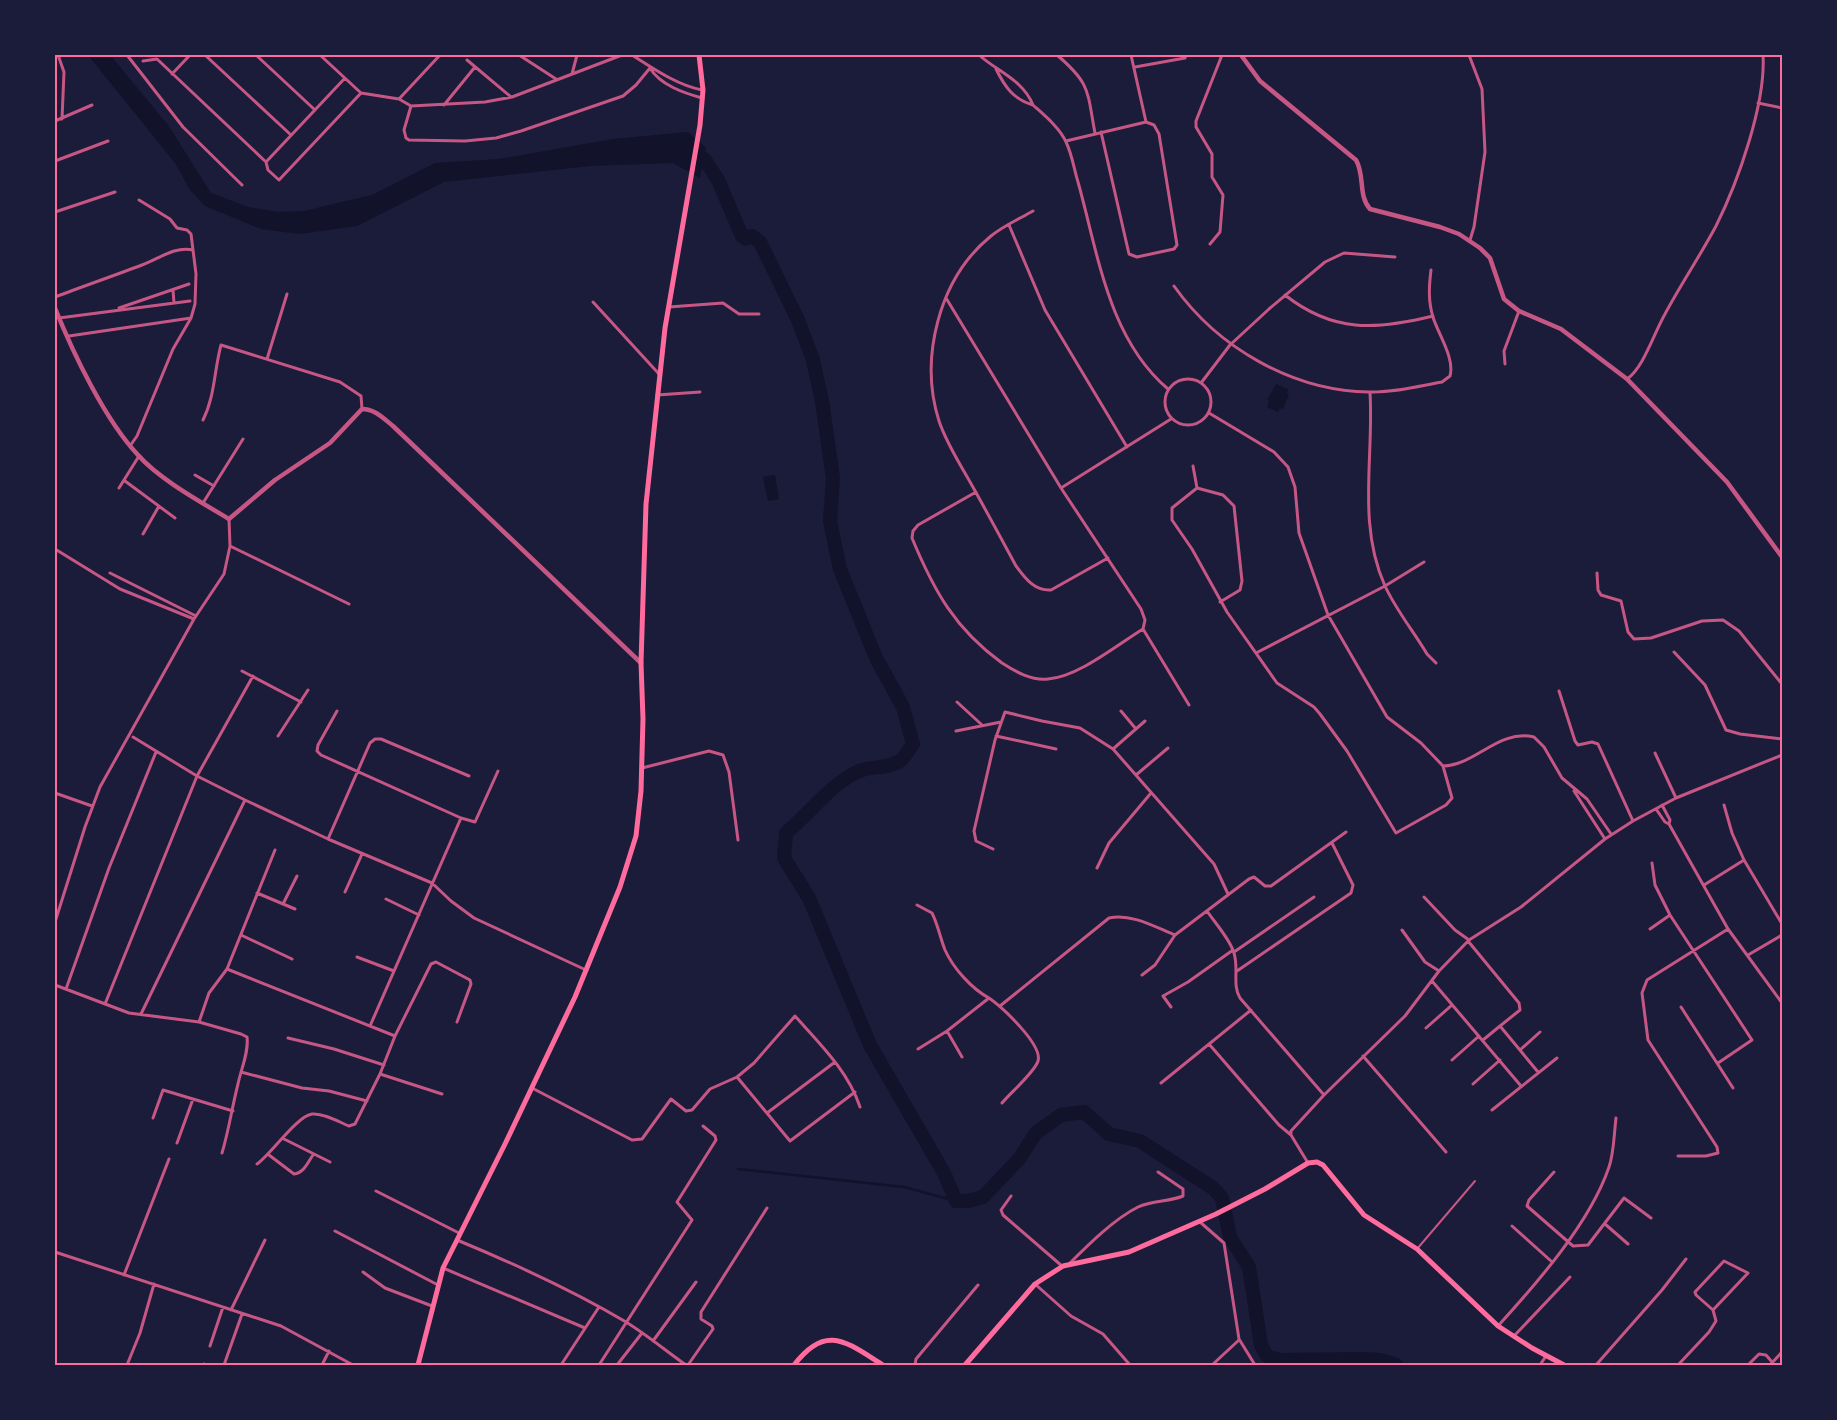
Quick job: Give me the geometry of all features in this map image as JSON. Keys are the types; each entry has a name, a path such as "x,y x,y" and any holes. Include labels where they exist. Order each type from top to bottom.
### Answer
{"main road":[{"path":"418,1365 443,1268 532,1088 587,970 620,887 633,848 640,814 641,663 646,504 659,374 668,307 700,125 703,90 699,55"},
{"path":"965,1365 1035,1284 1063,1266 1129,1252 1216,1214 1265,1189 1308,1163 1317,1162 1323,1165 1364,1215 1417,1249 1498,1326 1564,1365"},
{"path":"794,1365 802,1355 818,1342 838,1339 883,1365"}],"street":[{"path":"58,55 64,72 62,119"},
{"path":"127,55 183,127 242,185"},
{"path":"172,74 190,55"},
{"path":"205,55 291,135"},
{"path":"256,55 315,110"},
{"path":"320,55 361,92 399,99 411,106 444,105 512,97 622,55"},
{"path":"399,99 440,55"},
{"path":"519,55 557,80"},
{"path":"572,74 577,55"},
{"path":"632,55 650,68 686,86 703,90"},
{"path":"979,55 996,69 1012,78 1028,92 1033,105"},
{"path":"1057,55 1075,70 1086,85 1095,133"},
{"path":"1131,55 1146,122"},
{"path":"1135,67 1185,58 1186,55"},
{"path":"1210,244 1220,232 1223,195 1212,176 1212,154 1196,128 1196,121 1222,55"},
{"path":"1240,55 1260,81 1356,160 1360,171 1364,198 1370,209 1440,227 1470,240 1490,258 1504,299 1518,311 1561,329 1627,379 1727,482 1782,557"},
{"path":"1469,55 1482,88 1485,152 1474,227 1470,240"},
{"path":"1627,379 1634,374 1643,359 1682,282 1716,226 1748,143 1758,103 1763,55"},
{"path":"143,61 157,59 266,162 268,170 276,178 281,178 361,92"},
{"path":"466,60 512,97"},
{"path":"444,105 475,67"},
{"path":"411,106 404,130 406,138 413,141 465,141 496,138 622,96 636,85 650,68"},
{"path":"650,68 654,75 674,88 703,98"},
{"path":"996,69 1010,92 1020,101 1033,105 1048,119 1066,141 1098,260 1114,308 1140,357 1158,380 1168,389"},
{"path":"266,162 345,78"},
{"path":"1758,103 1782,108"},
{"path":"55,122 92,105"},
{"path":"1066,141 1095,133 1146,122 1154,126 1159,134 1177,242 1176,247 1172,250 1137,257 1129,254 1101,132"},
{"path":"55,161 108,141"},
{"path":"55,212 115,192"},
{"path":"130,446 137,436 173,349 191,318 195,304 196,274 191,234 187,230 177,228 170,218 139,200"},
{"path":"1033,211 991,236 973,254 953,282 934,336 932,352 934,398 939,420 947,439 1016,566 1035,587 1043,590 1060,587 1108,558"},
{"path":"1009,224 1045,310 1127,447"},
{"path":"55,297 144,264 169,252 185,248 193,250"},
{"path":"1201,383 1230,345 1285,295 1335,256 1344,253 1395,257"},
{"path":"1174,286 1189,307 1230,345 1294,377 1333,388 1370,392 1442,382 1450,376 1451,365 1433,316 1429,288 1431,270"},
{"path":"112,311 189,284"},
{"path":"173,290 174,303"},
{"path":"267,359 287,294"},
{"path":"1285,295 1317,317 1346,324 1374,326 1433,316"},
{"path":"946,298 1061,488 1141,609 1145,620 1143,629 1189,705"},
{"path":"59,318 190,302"},
{"path":"593,302 659,374"},
{"path":"668,307 722,303 739,314 759,314"},
{"path":"55,308 89,380 114,424 130,446 139,456 203,503 229,519"},
{"path":"1505,364 1504,351 1518,311"},
{"path":"69,336 191,318"},
{"path":"203,420 213,396 215,367 221,345 340,382 362,396 362,409 330,444 275,480 229,519"},
{"path":"1183,379 1201,383 1210,396 1209,412 1198,423 1191,425 1184,425 1171,419 1164,404 1168,389 1183,379"},
{"path":"657,395 673,396 700,392"},
{"path":"1370,392 1372,425 1368,499 1374,554 1385,586 1427,654 1436,663"},
{"path":"362,409 375,411 393,426 641,663"},
{"path":"1197,488 1175,505 1170,516 1192,549 1220,602 1277,683 1314,707 1320,714 1347,751 1396,833 1446,805 1452,798 1443,766 1422,743 1387,717 1328,615 1299,533 1295,487 1288,467 1274,452 1209,412"},
{"path":"1061,488 1171,419"},
{"path":"203,503 244,439"},
{"path":"119,488 139,456"},
{"path":"1193,466 1197,488"},
{"path":"195,474 214,486"},
{"path":"125,481 175,518"},
{"path":"1197,488 1223,495 1234,506 1242,581 1240,590 1220,602"},
{"path":"976,492 918,525 913,531 912,538 942,599 961,628 982,648 1009,668 1025,676 1050,679 1079,668 1143,629"},
{"path":"143,534 160,506"},
{"path":"55,922 92,806 112,764 195,617 224,574 230,546 229,519"},
{"path":"230,546 349,604"},
{"path":"55,549 120,589 195,617"},
{"path":"1256,653 1385,586 1424,562"},
{"path":"110,573 195,617"},
{"path":"1597,573 1598,590 1601,595 1621,601 1628,632 1634,639 1651,638 1702,621 1724,620 1739,631 1782,684"},
{"path":"1674,652 1706,685 1726,730 1740,734 1782,739"},
{"path":"242,672 301,702"},
{"path":"105,1004 197,776 253,676"},
{"path":"278,736 308,690"},
{"path":"1559,691 1575,742 1578,745 1592,742 1598,744 1633,820"},
{"path":"956,702 982,726"},
{"path":"337,711 318,745 317,751 320,755 461,818 476,822 498,772"},
{"path":"993,849 976,841 974,831 996,736 1005,712 1042,722 1080,728 1113,749 1214,864 1228,894"},
{"path":"1121,712 1136,729"},
{"path":"1113,749 1145,721"},
{"path":"956,730 1001,722"},
{"path":"1443,766 1458,763 1510,737 1526,735 1539,741 1556,769 1573,788 1605,839"},
{"path":"996,736 1056,749"},
{"path":"133,737 197,776 245,800 328,839 432,883 451,902 488,926 587,970"},
{"path":"328,839 370,743 375,739 381,739 469,776"},
{"path":"1136,776 1168,748"},
{"path":"641,768 710,751 723,755 729,772 738,840"},
{"path":"66,989 109,868 156,752"},
{"path":"1655,753 1676,798"},
{"path":"1291,1135 1291,1131 1324,1094 1405,1016 1439,971 1469,941 1521,907 1611,834 1633,820 1676,798 1781,756"},
{"path":"1573,788 1587,799 1611,834"},
{"path":"55,793 92,806"},
{"path":"1098,868 1109,843 1151,793"},
{"path":"141,1014 245,800"},
{"path":"1662,805 1670,820 1669,824 1728,929 1782,1003"},
{"path":"1724,805 1732,833 1744,860 1782,924"},
{"path":"1656,808 1664,822 1669,824"},
{"path":"370,1026 461,818"},
{"path":"1142,975 1155,964 1175,935 1228,894 1254,876 1264,886 1271,886 1346,832"},
{"path":"1237,972 1351,893 1354,885 1332,843"},
{"path":"199,1022 209,993 227,969 275,850"},
{"path":"345,892 362,854"},
{"path":"1704,885 1744,860"},
{"path":"1652,863 1655,885 1670,915 1752,1040 1718,1063"},
{"path":"283,904 297,876"},
{"path":"257,893 295,909"},
{"path":"1171,1007 1163,996 1188,982 1314,897"},
{"path":"1424,897 1455,930 1469,941 1521,1006 1483,1040"},
{"path":"386,899 419,915"},
{"path":"917,905 932,913 946,952 957,969 980,993 1000,1006 1031,1040 1039,1054 1038,1063 1002,1103"},
{"path":"1207,911 1234,951 1237,972 1236,989 1251,1010 1324,1094"},
{"path":"1650,929 1670,915"},
{"path":"1000,1006 1109,918 1119,916 1131,918 1175,935"},
{"path":"1678,1156 1712,1156 1718,1153 1717,1147 1648,1040 1642,993 1647,980 1728,929"},
{"path":"1402,930 1425,962 1439,971"},
{"path":"241,935 292,958"},
{"path":"1748,955 1782,935"},
{"path":"356,957 394,971"},
{"path":"257,1164 269,1155 297,1124 312,1114 349,1126 355,1124 429,966 436,962 470,980 471,984 457,1022"},
{"path":"227,969 395,1036"},
{"path":"1432,980 1521,1086"},
{"path":"55,985 129,1012 199,1022 247,1037 248,1041 233,1111 222,1153"},
{"path":"918,1049 947,1032 990,998"},
{"path":"1426,1028 1452,1005"},
{"path":"1680,1007 1733,1088"},
{"path":"1162,1083 1251,1010"},
{"path":"532,1088 632,1140 638,1141 642,1139 671,1100 688,1111 710,1089 737,1076 754,1063 796,1016 835,1062 855,1092 860,1107"},
{"path":"1500,1026 1538,1072"},
{"path":"947,1032 962,1057"},
{"path":"1520,1050 1540,1032"},
{"path":"1452,1060 1479,1036"},
{"path":"288,1038 384,1065"},
{"path":"1209,1044 1279,1125 1291,1135 1308,1163"},
{"path":"1363,1056 1446,1152"},
{"path":"1492,1110 1557,1058"},
{"path":"1472,1084 1500,1060"},
{"path":"767,1113 835,1062"},
{"path":"241,1072 302,1088 329,1091 367,1101"},
{"path":"380,1074 442,1094"},
{"path":"737,1076 790,1141 855,1092"},
{"path":"153,1118 163,1090 233,1111"},
{"path":"178,1142 193,1099"},
{"path":"1498,1326 1567,1242 1593,1200 1610,1166 1616,1118"},
{"path":"599,1365 692,1220 690,1214 677,1202 716,1140 702,1126"},
{"path":"284,1139 330,1162"},
{"path":"269,1155 294,1174 297,1174 303,1170 313,1155"},
{"path":"124,1275 169,1159"},
{"path":"1069,1264 1091,1242 1137,1208 1183,1196 1183,1189 1158,1172"},
{"path":"1554,1172 1529,1200 1527,1206 1567,1242 1577,1248 1588,1246 1624,1198 1651,1218"},
{"path":"376,1191 459,1233"},
{"path":"1011,1196 1002,1210 1002,1215 1063,1266"},
{"path":"456,1240 523,1267 599,1307 642,1333 679,1363 687,1365 713,1329 712,1326 701,1318 701,1312 767,1208"},
{"path":"1200,1221 1224,1243 1239,1340 1255,1365"},
{"path":"1605,1224 1628,1244"},
{"path":"1512,1226 1552,1261"},
{"path":"335,1231 438,1285"},
{"path":"231,1310 265,1240"},
{"path":"55,1252 290,1330 353,1365"},
{"path":"1596,1365 1666,1285 1686,1259"},
{"path":"1678,1365 1715,1326 1713,1310 1695,1293 1722,1262 1727,1262 1748,1273 1713,1310"},
{"path":"443,1268 585,1328"},
{"path":"363,1272 385,1288 432,1306"},
{"path":"1514,1336 1570,1277"},
{"path":"653,1341 696,1282"},
{"path":"127,1365 140,1333 154,1284"},
{"path":"1035,1284 1071,1316 1103,1334 1130,1365"},
{"path":"915,1365 916,1359 978,1285"},
{"path":"561,1365 599,1307"},
{"path":"210,1346 223,1308"},
{"path":"224,1365 242,1314"},
{"path":"617,1365 642,1333"},
{"path":"1212,1365 1239,1340"},
{"path":"322,1365 329,1352"},
{"path":"1748,1365 1759,1354 1766,1355 1771,1364 1782,1352"},
{"path":"1540,1365 1546,1356"}],"lane":[{"path":"1417,1249 1475,1182"}],"shaded area":[{"path":"88,55 110,55 168,125 211,193 248,207 278,212 304,211 372,195 435,163 499,159 613,139 688,132 706,148 700,178 673,163 590,166 444,182 357,226 299,234 261,229 205,206 190,190 175,163"},
{"path":"1276,384 1288,389 1287,393 1289,394 1283,409 1280,408 1278,412 1267,407 1269,401 1267,400"},
{"path":"775,475 779,499 768,501 763,477"}],"waterway":[{"path":"689,149 705,160 718,180 742,236 746,239 752,236 760,242 798,320 813,360 822,401 833,478 830,521 840,569 876,658 903,707 913,744 904,757 896,763 862,770 847,777 838,784 786,833 784,858 809,898 870,1045 944,1173 956,1201 968,1201 983,1197 1019,1159 1036,1133 1061,1115 1084,1112 1109,1134 1140,1141 1213,1188 1222,1198 1230,1237 1249,1267 1261,1345 1267,1356 1279,1360 1380,1360 1396,1365"},
{"path":"738,1169 904,1187 956,1201"}]}
